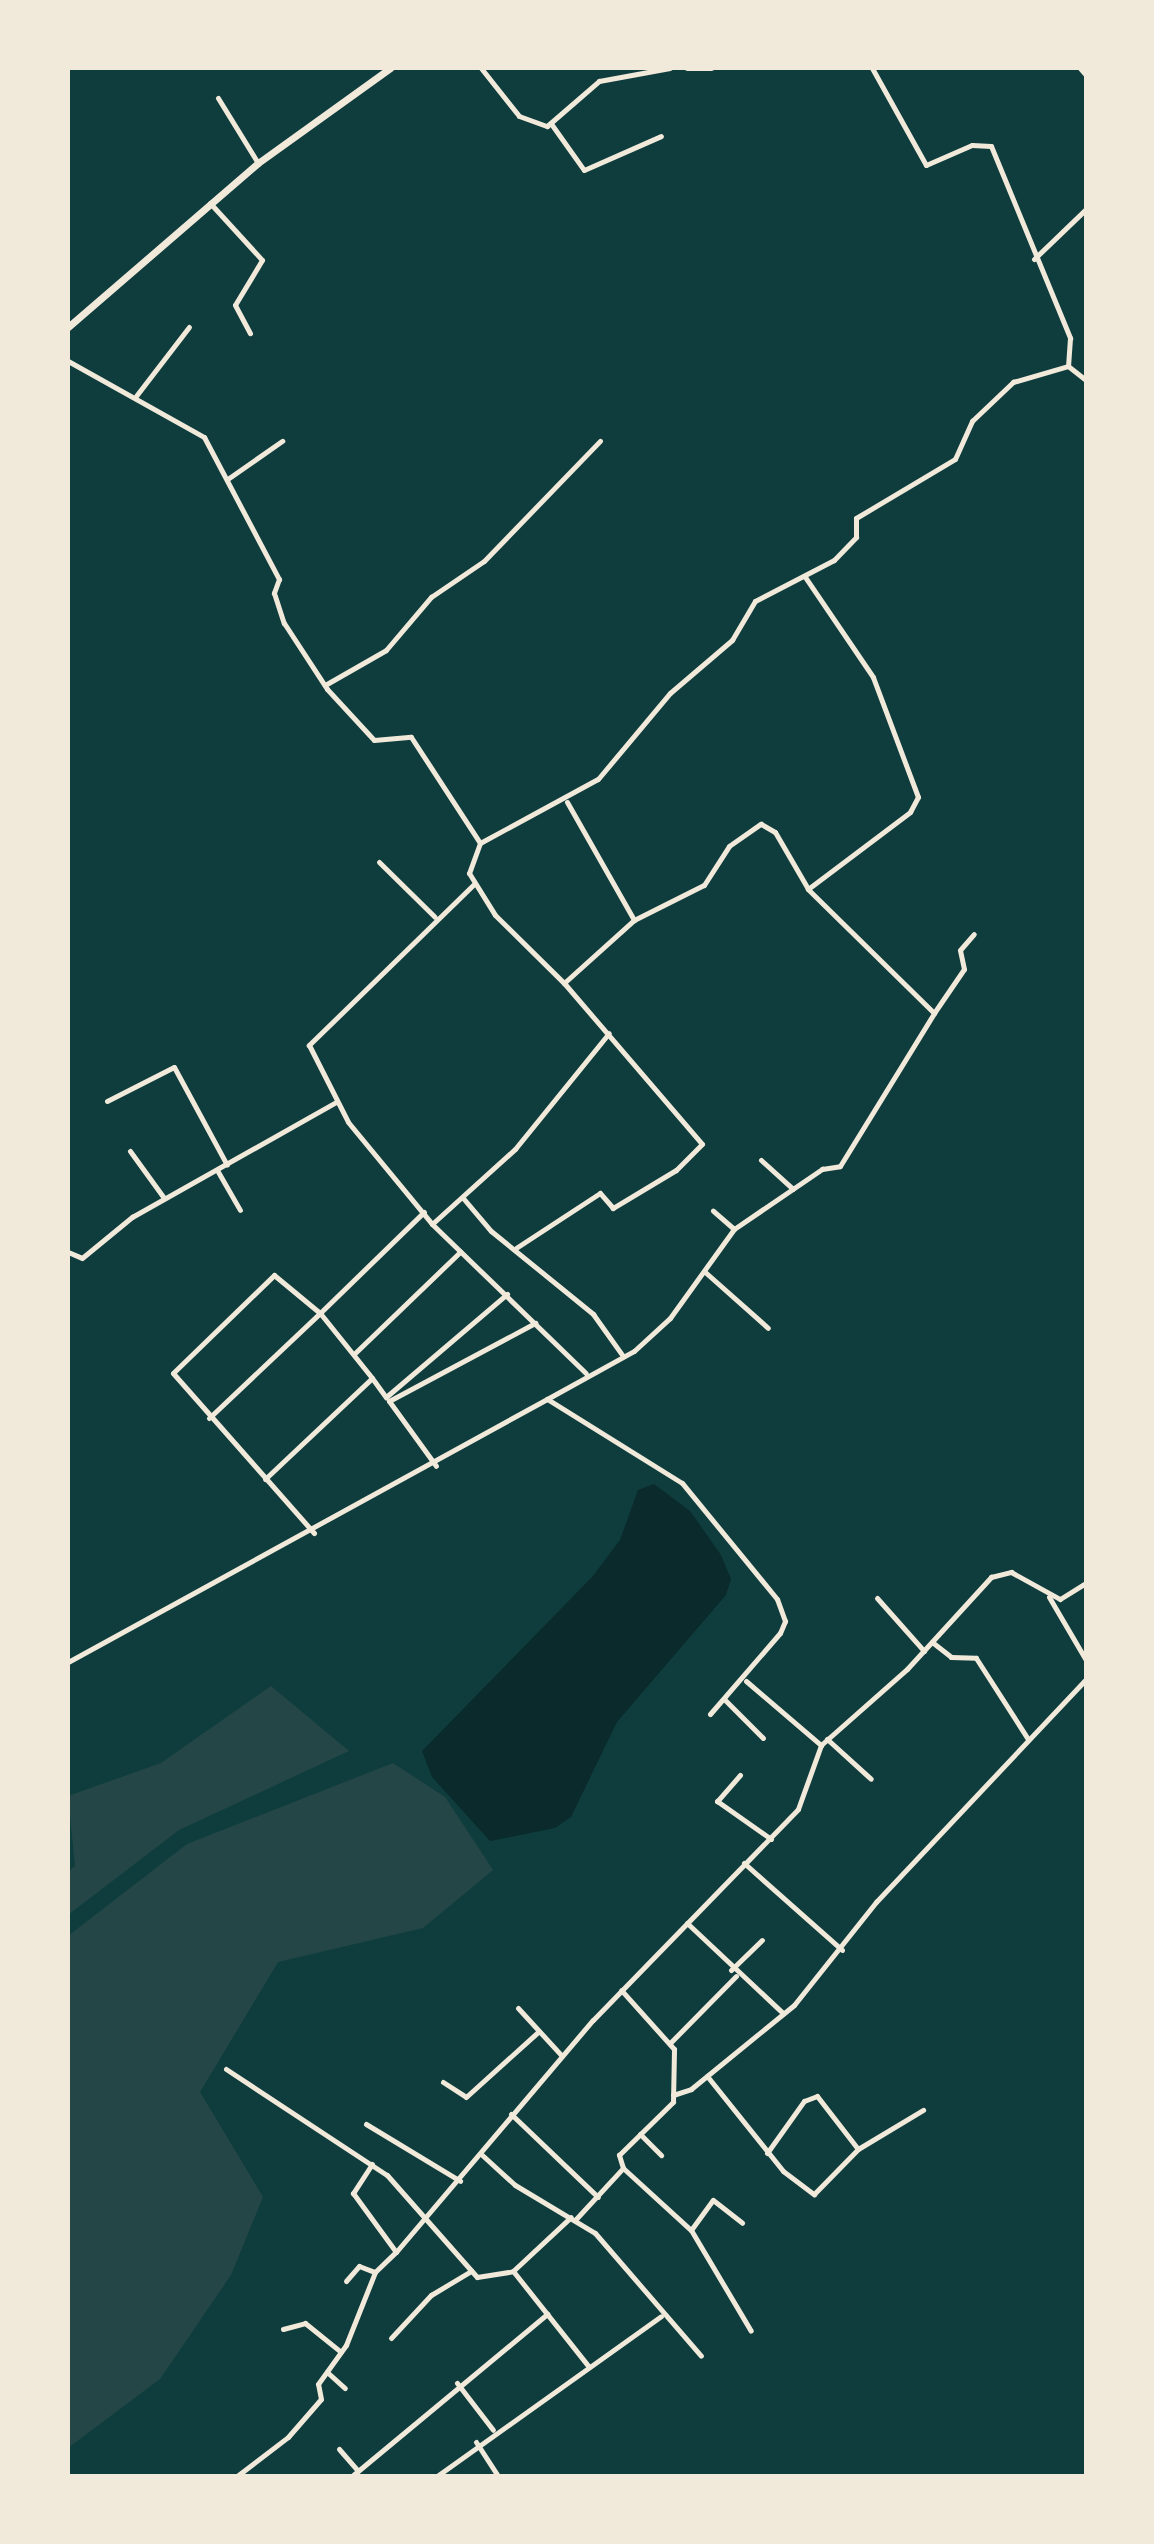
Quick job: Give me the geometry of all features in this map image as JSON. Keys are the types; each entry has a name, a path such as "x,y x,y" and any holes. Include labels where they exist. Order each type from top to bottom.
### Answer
{"main road":[{"path":"68,327 258,163 390,68"}],"street":[{"path":"481,68 519,116 552,125 584,170 661,136"},
{"path":"552,125 599,81 670,68"},
{"path":"687,68 711,68"},
{"path":"872,68 927,166 972,145 991,146 1034,259 1070,338 1068,366"},
{"path":"1080,68 1086,75"},
{"path":"218,98 258,163"},
{"path":"210,203 262,260 235,305 250,333"},
{"path":"1034,259 1086,209"},
{"path":"136,396 189,327"},
{"path":"68,361 197,431 229,478 279,579 274,593 284,623 325,685 374,740 411,737 480,843"},
{"path":"1068,366 1086,380"},
{"path":"516,1248 600,1193 613,1208 676,1170 702,1144 564,983 508,931 474,883 468,868 480,843 567,802 612,767 643,722 732,640 755,601 805,577 848,546 856,518 955,459 972,421 1013,382 1068,366"},
{"path":"229,478 282,441"},
{"path":"325,685 386,650 431,597 474,570 600,441"},
{"path":"805,577 873,677 918,797 910,812 808,889"},
{"path":"567,802 634,920"},
{"path":"564,983 634,920 704,885 729,846 767,823 808,889 869,957 934,1013"},
{"path":"379,862 435,917"},
{"path":"474,883 311,1035 310,1048 336,1102 432,1224 586,1373"},
{"path":"68,1662 436,1466 586,1373 652,1338 705,1272 734,1229 822,1169 840,1166 964,969 960,950 974,934"},
{"path":"432,1224 515,1149 609,1033"},
{"path":"107,1101 174,1067 227,1165"},
{"path":"68,1252 82,1258 164,1198 336,1102"},
{"path":"130,1151 164,1198"},
{"path":"761,1160 793,1189"},
{"path":"217,1170 240,1210"},
{"path":"463,1198 593,1314 623,1356"},
{"path":"713,1211 734,1229"},
{"path":"209,1418 424,1212"},
{"path":"355,1353 460,1252"},
{"path":"705,1272 768,1328"},
{"path":"314,1533 209,1418 173,1373 268,1278 285,1277 320,1313 355,1353 436,1466"},
{"path":"387,1399 507,1294"},
{"path":"387,1399 535,1323"},
{"path":"265,1479 372,1378"},
{"path":"547,1399 682,1483 777,1599 785,1621 780,1633 746,1681 710,1714"},
{"path":"237,2476 293,2432 321,2399 318,2384 341,2352 375,2272 460,2181 511,2114 621,1990 771,1839 805,1798 821,1745 924,1651 997,1573 1011,1572 1048,1597 1086,1660"},
{"path":"1048,1597 1067,1599 1086,1583"},
{"path":"877,1598 924,1651"},
{"path":"932,1642 951,1657 976,1658 1028,1739"},
{"path":"673,2095 707,2076 783,2013 842,1950 876,1902 1086,1679"},
{"path":"746,1681 821,1745"},
{"path":"724,1699 763,1738"},
{"path":"827,1739 871,1779"},
{"path":"740,1775 717,1801 771,1839"},
{"path":"744,1863 842,1950"},
{"path":"687,1923 736,1976 783,2013"},
{"path":"731,1970 762,1940"},
{"path":"670,2043 736,1976"},
{"path":"621,1990 670,2043 673,2095 671,2110 619,2155 623,2168 691,2230 751,2331"},
{"path":"518,2008 562,2056"},
{"path":"443,2082 466,2097 539,2031"},
{"path":"226,2069 372,2164 481,2278 513,2271 598,2197 623,2168"},
{"path":"707,2076 767,2153 814,2194 858,2149 923,2110"},
{"path":"767,2153 804,2101 817,2096 858,2149"},
{"path":"511,2114 598,2197"},
{"path":"366,2124 460,2181"},
{"path":"640,2134 661,2155"},
{"path":"481,2154 515,2185 573,2218 619,2257 661,2316 701,2356"},
{"path":"372,2164 353,2193 396,2252"},
{"path":"691,2230 713,2200 742,2223"},
{"path":"346,2281 359,2266 375,2272"},
{"path":"391,2338 431,2295 471,2271"},
{"path":"513,2271 589,2367"},
{"path":"339,2449 355,2474 457,2383 547,2314"},
{"path":"437,2476 476,2442 661,2316"},
{"path":"283,2329 305,2323 341,2352"},
{"path":"327,2372 345,2388"},
{"path":"457,2383 493,2430"},
{"path":"476,2442 498,2476"}],"shaded area":[{"path":"654,1484 690,1511 721,1555 731,1579 726,1595 617,1722 571,1817 555,1828 490,1841 432,1777 422,1751 592,1577 620,1540 638,1490"},
{"path":"271,1686 349,1751 179,1830 68,1915 68,1872 75,1866 68,1796 161,1763"},
{"path":"393,1763 445,1797 493,1870 423,1928 278,1962 200,2092 263,2197 231,2275 160,2379 68,2448 68,1936 187,1844"}]}
